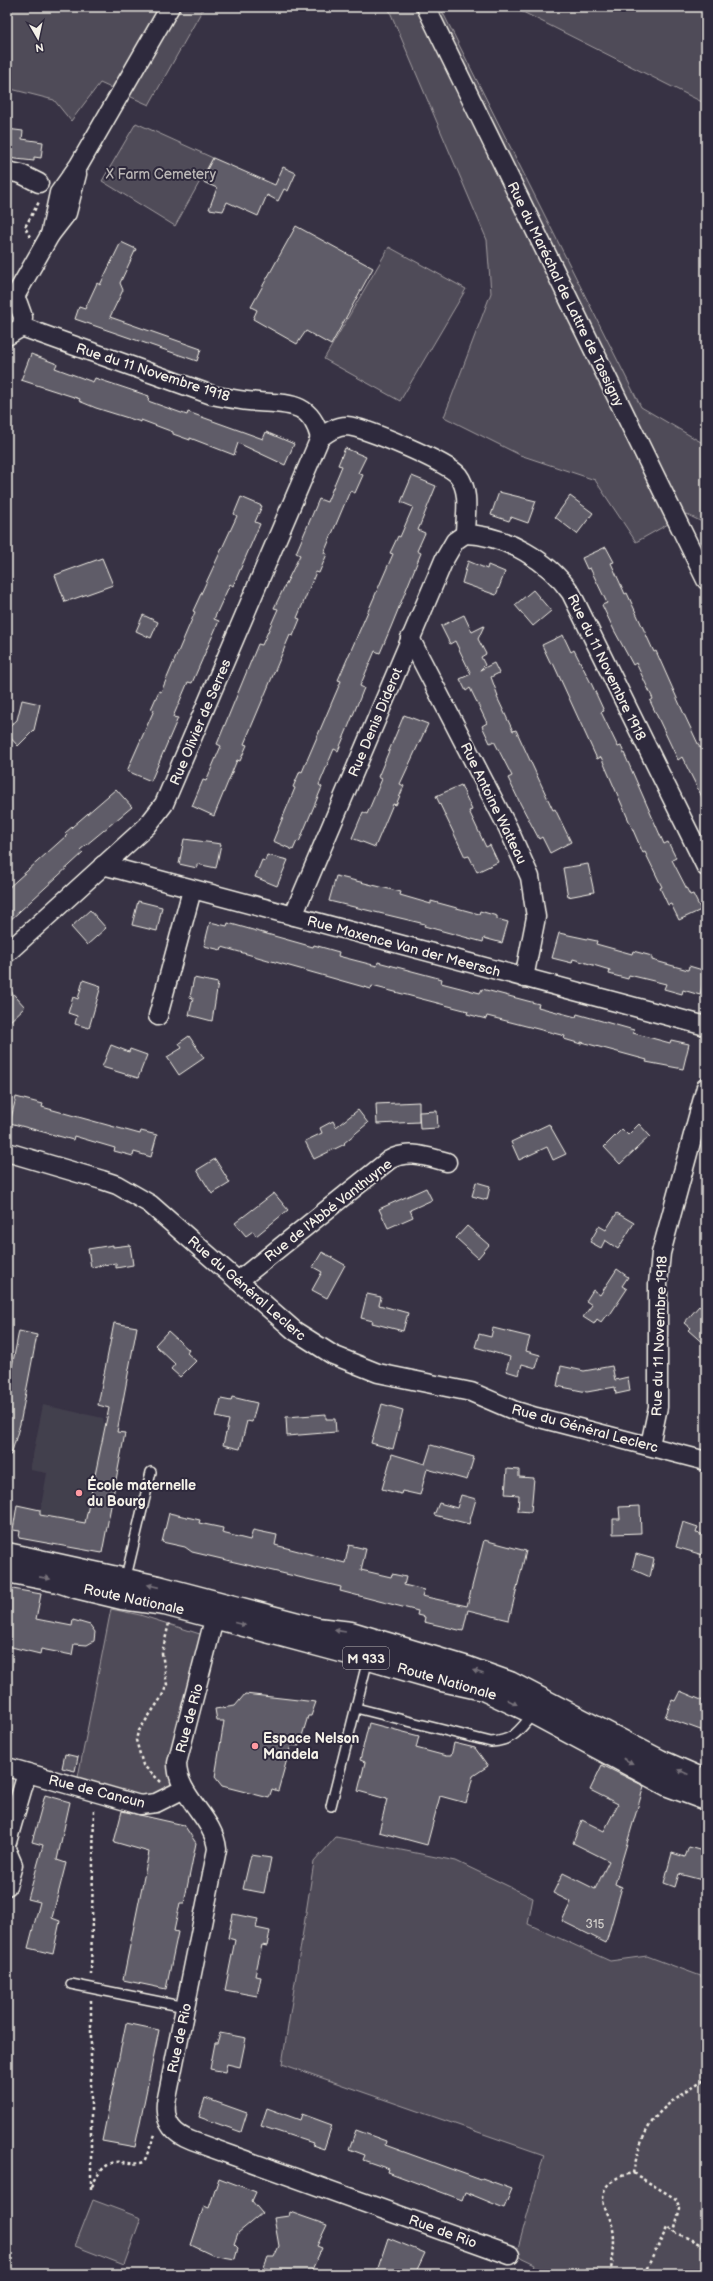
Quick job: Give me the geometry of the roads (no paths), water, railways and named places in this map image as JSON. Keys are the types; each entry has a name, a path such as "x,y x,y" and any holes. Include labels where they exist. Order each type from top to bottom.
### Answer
{"main road":[{"name":"Route Nationale","path":"7,1554 124,1589 217,1610 371,1649 442,1680 483,1689 539,1706 706,1781"},
{"name":"Route Nationale","path":"7,1571 58,1581 76,1588 124,1589 158,1603 189,1611 217,1610"},
{"name":"Route Nationale","path":"539,1706 668,1785 706,1799"}],"street":[{"path":"14,331 22,312 10,299 50,234 66,213 79,165 170,7"},
{"name":"Rue du Maréchal de Lattre de Tassigny","path":"426,7 706,580"},
{"path":"7,171 20,174 39,183"},
{"name":"Rue du 11 Novembre 1918","path":"14,331 212,395 237,400 296,406 310,415 320,438"},
{"path":"320,438 340,427 354,427 446,466 458,475 465,490 466,534"},
{"name":"Rue Olivier de Serres","path":"7,953 147,826 160,812 170,794 320,438"},
{"name":"Rue du 11 Novembre 1918","path":"466,534 484,536 533,556 552,569 564,584 578,604 706,867"},
{"name":"Rue Denis Diderot","path":"294,916 450,546 466,534"},
{"name":"Rue Antoine Watteau","path":"410,638 501,814 530,877 536,917 524,978"},
{"name":"Rue Maxence Van der Meersch","path":"103,865 706,1026"},
{"path":"158,1016 192,890"},
{"name":"Rue du 11 Novembre 1918","path":"650,1446 658,1407 658,1284 661,1253 706,1087"},
{"name":"Rue du Général Leclerc","path":"7,1152 110,1182 138,1196 162,1214 308,1341 358,1366 400,1379 471,1392 513,1410 536,1417 706,1461"},
{"name":"Rue de l'Abbé Vanthuyne","path":"238,1281 389,1160 403,1154 412,1154 447,1162"},
{"name":"Rue de Rio","path":"217,1610 177,1763 180,1791 214,1836 217,1849 166,2102 165,2111 168,2122 174,2132 192,2141 510,2255"},
{"name":"Rue de Cancun","path":"7,1767 147,1805 180,1791"},
{"path":"7,1842 27,1773"},
{"path":"7,1851 13,1865 7,1886"}],"lane":[{"path":"124,1589 152,1472"},
{"path":"331,1806 371,1649"},
{"path":"356,1708 491,1742 504,1741 513,1737 539,1706"},
{"path":"71,1984 185,2007"}],"place":[{"name":"École maternelle du Bourg","path":"79,1493"},
{"name":"Espace Nelson Mandela","path":"255,1746"}],"park label":[{"name":"X Farm Cemetery","path":"161,174"}]}
